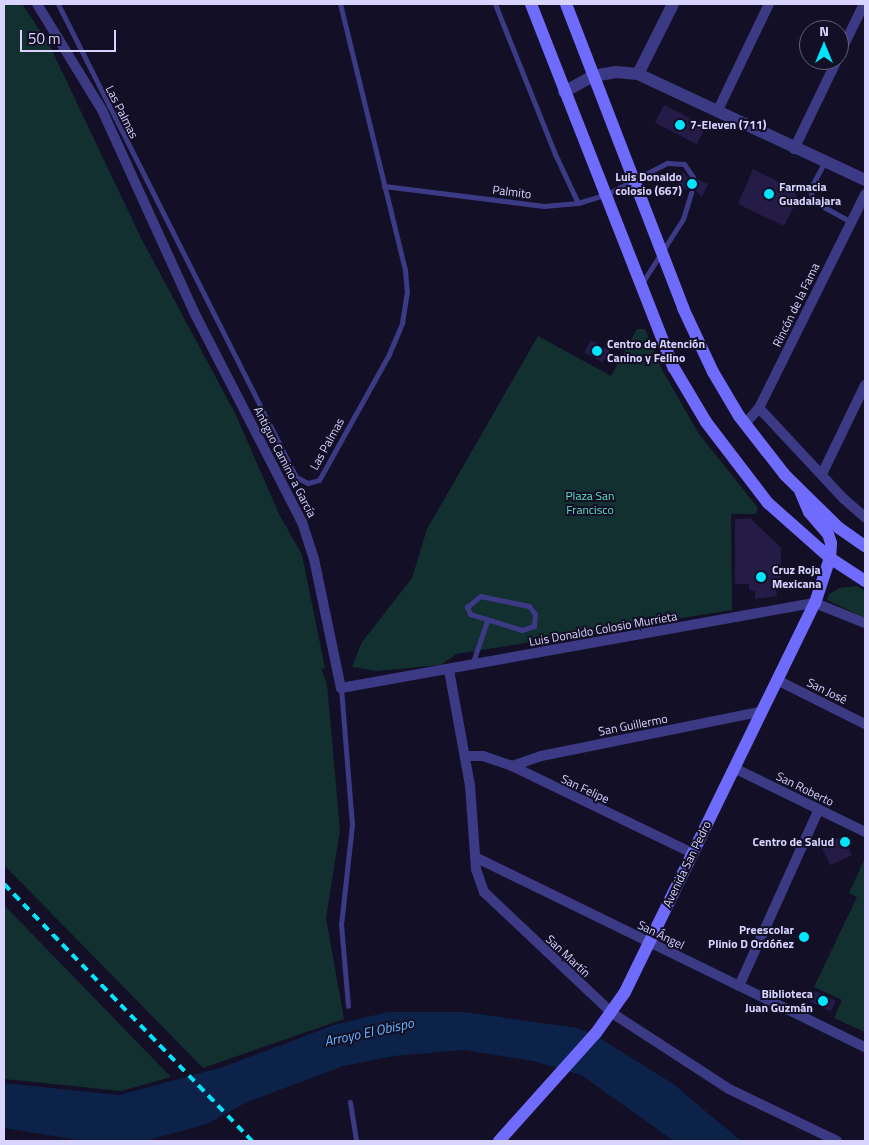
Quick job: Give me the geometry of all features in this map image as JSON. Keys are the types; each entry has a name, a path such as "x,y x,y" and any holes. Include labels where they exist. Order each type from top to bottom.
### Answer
{"main road":[{"path":"531,4 674,368 706,422 768,503 830,558 865,581"},
{"path":"566,4 697,340 745,424 801,493 865,546"},
{"path":"801,493 809,512 830,538 830,558"},
{"name":"Avenida San Pedro","path":"499,1141 612,1013 815,603 830,558"}],"street":[{"name":"Antiguo Camino a García","path":"37,4 102,110 196,316 302,522 314,559 341,688"},
{"path":"638,74 673,4"},
{"path":"717,112 768,4"},
{"path":"849,35 864,4"},
{"path":"794,149 832,70"},
{"path":"564,92 593,76 616,72 638,74 794,149 865,180"},
{"name":"Rincón de la Fama","path":"745,424 759,408 865,194"},
{"path":"822,474 865,385"},
{"path":"759,408 844,499 865,517"},
{"name":"Luis Donaldo Colosio Murrieta","path":"341,688 815,603"},
{"path":"815,603 865,623"},
{"name":"San Martín","path":"449,670 466,756 475,857 484,892 612,1013 729,1089 837,1141"},
{"name":"San José","path":"777,680 865,724"},
{"name":"San Guillermo","path":"512,766 541,756 760,712"},
{"name":"San Felipe","path":"466,756 483,756 512,766 692,853"},
{"name":"San Roberto","path":"734,768 865,832"},
{"path":"739,986 819,809"},
{"name":"San Ángel","path":"475,857 648,943 865,1047"}],"lane":[{"name":"Las Palmas","path":"58,4 296,478 308,483 319,480 389,354 402,323 407,293 405,270 340,4"},
{"path":"495,4 555,154 578,204"},
{"name":"Palmito","path":"384,186 544,206 578,204 607,194 635,182 667,163 684,164 693,177"},
{"path":"824,163 810,189 813,201 851,222"},
{"path":"641,286 682,219 691,192"},
{"path":"476,597 529,606 535,614 534,626 522,630 486,621 467,611 476,597"},
{"path":"472,666 486,621"},
{"name":"Antiguo Camino a García","path":"341,688 352,825 341,924 348,1006"},
{"path":"350,1102 356,1141"}],"green space":[{"path":"4,4 22,4 48,42 141,238 236,415 279,514 302,555 325,668 321,669 327,684 340,830 326,918 344,1019 203,1068 4,865"},
{"name":"Plaza San Francisco","path":"637,329 645,329 661,368 699,434 758,508 756,514 731,514 732,610 456,654 441,665 377,671 352,667 362,642 412,578 427,529 538,336 611,376"},
{"path":"857,586 865,591 865,618 827,600 829,594 840,588"},
{"path":"865,858 865,1032 834,1018 842,1000 814,987 857,897 849,893"},
{"path":"4,905 171,1077 121,1091 4,1079"}],"water":[{"name":"Arroyo El Obispo","path":"388,1012 463,1012 577,1028 593,1034 672,1083 741,1141 674,1141 581,1075 533,1061 464,1050 394,1056 343,1066 247,1102 207,1124 145,1141 85,1141 4,1128 4,1083 119,1095 223,1067 334,1025"}],"building":[{"name":"7-Eleven (711)","path":"664,105 706,126 697,144 655,123"},
{"name":"Farmacia Guadalajara","path":"753,169 794,189 798,199 784,226 738,204"},
{"name":"Luis Donaldo colosio (667)","path":"683,172 691,181 697,179 708,184 702,197 693,188 687,190 677,185"},
{"name":"Centro de Atención Canino y Felino","path":"591,340 609,350 603,362 584,352"},
{"name":"Cruz Roja Mexicana","path":"750,518 781,548 781,588 776,588 777,596 755,599 755,591 749,590 749,584 735,584 735,519"},
{"path":"843,836 852,855 830,865 821,846"},
{"name":"Biblioteca Juan Guzmán","path":"815,991 836,1001 831,1012 810,1002"}],"railway":[{"path":"4,884 252,1141"}],"place":[{"name":"7-Eleven (711)","path":"680,125"},
{"name":"Luis Donaldo colosio (667)","path":"692,184"},
{"name":"Farmacia Guadalajara","path":"769,194"},
{"name":"Centro de Atención Canino y Felino","path":"597,351"},
{"name":"Cruz Roja Mexicana","path":"761,577"},
{"name":"Centro de Salud","path":"845,842"},
{"name":"Preescolar Plinio D Ordóñez","path":"804,937"},
{"name":"Biblioteca Juan Guzmán","path":"823,1001"}]}
